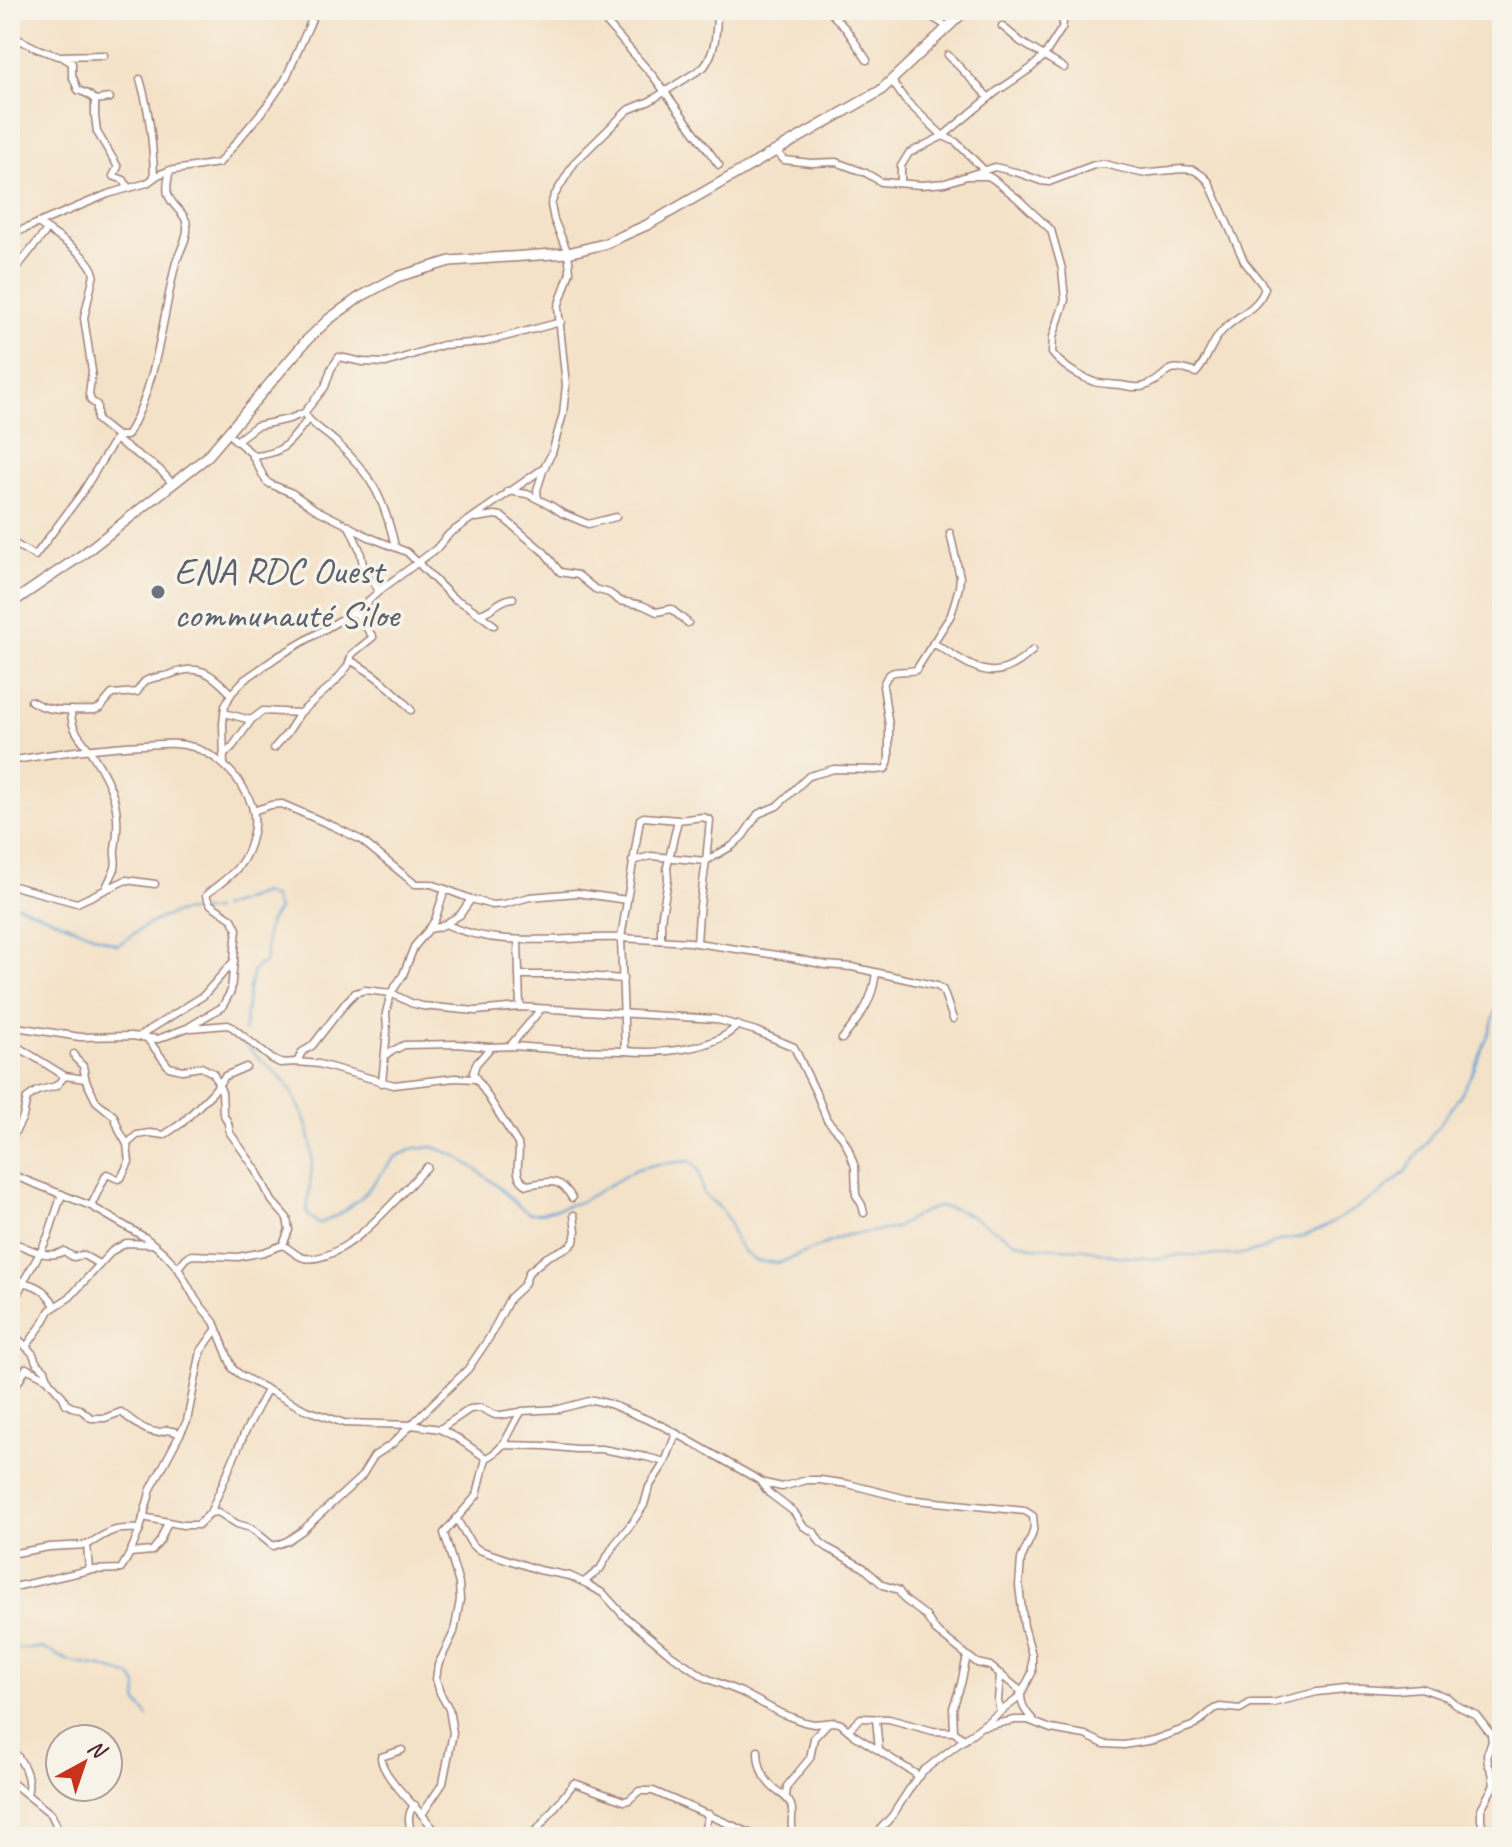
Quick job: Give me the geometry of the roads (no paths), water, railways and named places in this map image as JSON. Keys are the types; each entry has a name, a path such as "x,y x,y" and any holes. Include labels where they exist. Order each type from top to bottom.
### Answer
{"main road":[{"path":"10,604 82,555 207,457 307,340 329,319 360,297 397,277 450,261 568,253 604,244 647,225 880,91 966,10"}],"street":[{"path":"10,235 108,194 147,183 170,170 214,165 224,158 285,80 316,10"},
{"path":"593,10 653,76 719,165"},
{"path":"605,21 625,10"},
{"path":"828,10 846,29 867,60"},
{"path":"925,10 948,27"},
{"path":"901,183 901,166 909,153 943,136 1044,56 1062,28 1059,10"},
{"path":"538,499 537,490 552,453 566,385 558,307 570,272 568,253 551,205 561,182 585,151 628,110 665,92 707,63 715,45 717,17"},
{"path":"1002,26 1021,42 1064,68"},
{"path":"10,35 72,63 77,89 95,100 110,98"},
{"path":"58,56 104,55"},
{"path":"948,55 989,98"},
{"path":"140,79 152,128 154,177"},
{"path":"892,81 905,100 984,170"},
{"path":"95,100 97,132 118,167 113,176 124,180 128,188"},
{"path":"776,151 784,160 836,162 881,182 901,183 938,184 995,167 1045,182 1104,164 1141,173 1194,170 1209,182 1244,261 1265,288 1263,296 1218,336 1196,373 1183,367 1177,368 1138,388 1094,381 1066,366 1052,353 1053,337 1065,300 1062,269 1051,230 993,179 968,176"},
{"path":"10,541 35,556 82,493 117,438 127,436 137,418 151,378 176,263 188,229 168,193 170,170"},
{"path":"38,223 87,259 94,269 84,318 92,371 89,394 91,401 97,405 97,420 172,483"},
{"path":"10,276 47,230"},
{"path":"253,456 282,449 325,387 339,357 386,363 443,345 485,342 561,322"},
{"path":"236,441 256,426 306,416"},
{"path":"306,416 365,470 387,515 395,546"},
{"path":"227,434 253,456 268,483 292,493 315,509 369,537 407,552 456,600 494,625"},
{"path":"224,765 224,713 231,694 248,676 355,612 436,549 449,534 544,468"},
{"path":"508,491 527,494 588,524 616,517"},
{"path":"473,518 501,516 545,553 560,572 578,575 595,589 609,593 620,601 642,605 657,612 671,609 688,623"},
{"path":"349,526 359,547 364,570 379,591"},
{"path":"632,861 651,856 706,861 732,846 758,814 777,806 809,776 834,769 885,769 889,759 889,726 884,681 898,670 916,670 953,610 960,582 950,533"},
{"path":"479,614 486,613 503,600 513,598"},
{"path":"274,748 300,713 334,683 348,666 352,654 373,637 355,612"},
{"path":"933,643 973,667 993,671 1011,667 1033,650"},
{"path":"350,660 384,682 411,710"},
{"path":"31,701 39,706 71,710 98,709 113,693 137,692 145,681 178,670 212,675 231,694"},
{"path":"71,710 71,724 106,775 114,797 118,819 115,869 105,890"},
{"path":"223,756 252,719 263,711 300,713"},
{"path":"224,713 252,719"},
{"path":"10,761 88,748 181,744 211,755 243,787 253,811 254,830 246,856 235,872 206,896 210,904 236,924 231,991 225,1004 187,1028 158,1039 80,1037 10,1026"},
{"path":"253,811 277,804 290,807 358,838 415,884 431,884 492,905 530,897 577,893 627,900"},
{"path":"625,1051 621,938 641,818 678,820 703,817 710,820 697,943"},
{"path":"661,940 667,870 678,820"},
{"path":"10,885 77,903 129,880 155,884"},
{"path":"382,1083 386,1013 391,993 403,975 414,947 435,920 445,889"},
{"path":"429,929 460,915 471,899"},
{"path":"445,924 467,933 500,939 661,940 852,967 940,987 953,1019"},
{"path":"518,940 520,1007"},
{"path":"142,1037 203,996 234,961"},
{"path":"842,1039 867,1007 876,973"},
{"path":"519,975 623,979"},
{"path":"297,1062 342,1006 355,993 365,990 391,993 425,1007 479,1011 541,1008 715,1019 738,1025 794,1047 827,1120 848,1148 855,1167 856,1195 864,1213"},
{"path":"510,1046 541,1008"},
{"path":"385,1055 404,1045 456,1044 648,1052 702,1046 725,1036 738,1025"},
{"path":"187,1028 232,1027 276,1061 319,1064 382,1083 400,1086 455,1078 476,1079"},
{"path":"142,1037 169,1067 182,1070 206,1068 213,1073 223,1097 223,1113 230,1133 255,1168 272,1201 287,1218 289,1230 283,1245 264,1252 238,1257 192,1255 178,1268"},
{"path":"10,1042 65,1076 85,1079"},
{"path":"492,1047 473,1070 518,1144 517,1169 521,1181 527,1185 559,1182 572,1198"},
{"path":"74,1054 83,1066 85,1079 96,1101 114,1116 127,1144 129,1162 121,1178 106,1175 91,1206"},
{"path":"127,1144 137,1135 164,1135 182,1123 225,1076 246,1067"},
{"path":"10,1142 23,1117 23,1107 28,1097 56,1086 65,1076"},
{"path":"283,1245 300,1257 314,1258 348,1245 368,1229 427,1167"},
{"path":"10,1174 91,1206 154,1244 178,1268 193,1296 211,1318 235,1371 304,1409 344,1423 440,1429 486,1458"},
{"path":"10,1313 52,1226 62,1194"},
{"path":"210,1513 221,1513 237,1524 251,1528 273,1546 303,1530 361,1477 374,1456 412,1425 471,1365 510,1298 523,1287 529,1272 547,1257 574,1242 574,1215"},
{"path":"10,1241 40,1253 56,1256 66,1252 73,1257 83,1255 99,1264"},
{"path":"26,1347 49,1312 70,1297 119,1246 126,1243 154,1244"},
{"path":"10,1280 41,1288 55,1306"},
{"path":"10,1330 33,1354 48,1379"},
{"path":"10,1588 89,1570 120,1570 140,1529 151,1489 189,1416 201,1351 216,1330"},
{"path":"10,1392 33,1354"},
{"path":"26,1368 48,1379 66,1404 80,1409 89,1418 105,1418 121,1412 136,1424 156,1433 167,1430 181,1433"},
{"path":"143,1517 198,1525 210,1513 267,1390"},
{"path":"440,1429 470,1409 481,1408 501,1415 559,1409 597,1400 642,1417 759,1480 779,1487 807,1480 843,1483 907,1499 1025,1511 1033,1516 1034,1526 1019,1572 1021,1607 1033,1664 1021,1702 1037,1723"},
{"path":"486,1458 502,1445 522,1411"},
{"path":"584,1582 600,1569 644,1505 649,1487 665,1462 676,1434"},
{"path":"502,1445 602,1449 665,1462"},
{"path":"423,1813 443,1783 453,1733 449,1709 437,1686 436,1672 454,1632 460,1600 459,1584 444,1533 477,1495 486,1458"},
{"path":"759,1480 769,1493 816,1534 822,1544 864,1568 883,1585 898,1590 905,1600 925,1615 934,1630 979,1664 990,1666 1022,1693"},
{"path":"456,1518 472,1545 479,1550 539,1570 570,1576 598,1590 670,1654 706,1678 804,1722 841,1724 919,1776"},
{"path":"130,1553 152,1551 168,1522"},
{"path":"10,1554 49,1547 87,1545 116,1529 140,1529"},
{"path":"87,1545 89,1570"},
{"path":"954,1732 953,1708 967,1656"},
{"path":"1000,1674 1000,1712"},
{"path":"982,1727 1028,1720 1051,1729 1085,1735 1104,1744 1124,1745 1153,1740 1195,1725 1220,1707 1238,1710 1250,1703 1273,1703 1317,1692 1421,1688 1447,1697 1476,1715 1491,1734 1492,1742 1487,1754 1494,1785 1481,1809 1484,1831"},
{"path":"873,1837 927,1768 1022,1693"},
{"path":"848,1730 861,1718 893,1720 933,1731 954,1732 965,1740"},
{"path":"876,1719 879,1750"},
{"path":"786,1797 787,1786 811,1755 815,1735 829,1722"},
{"path":"10,1749 21,1762 29,1782 27,1794"},
{"path":"402,1750 385,1755 380,1761 439,1837"},
{"path":"758,1751 759,1767 771,1786 786,1797 792,1807 791,1825 795,1837"},
{"path":"10,1781 51,1814 62,1837"},
{"path":"524,1837 537,1830 574,1783 624,1801 639,1791 653,1791 759,1837"},
{"path":"412,1837 409,1815 415,1805"},
{"path":"702,1837 709,1814"},
{"path":"10,1836 19,1837"},
{"path":"498,1837 514,1837"}],"waterway":[{"path":"221,908 263,893 273,898 278,910 268,925 264,965 259,964 253,972 244,1032"},
{"path":"10,905 18,905 118,945 160,918 179,912 214,910"},
{"path":"245,1043 281,1076 301,1110 312,1153 307,1214 319,1224 360,1199 395,1157 415,1148 433,1147 455,1155 477,1170 529,1213 541,1213 580,1202 637,1169 691,1161 699,1171 703,1193 719,1207 729,1221 734,1238 755,1261 779,1263 847,1235 893,1229 938,1207 955,1209 1014,1241 1034,1247 1085,1249 1116,1256 1161,1259 1180,1255 1237,1255 1260,1250 1325,1227 1377,1196 1405,1172 1460,1096 1489,1033 1502,995"},
{"path":"10,1649 42,1648 71,1662 131,1676 138,1687 137,1701 149,1718"}],"place":[{"name":"ENA RDC Ouest communauté Siloe","path":"158,592"}]}
